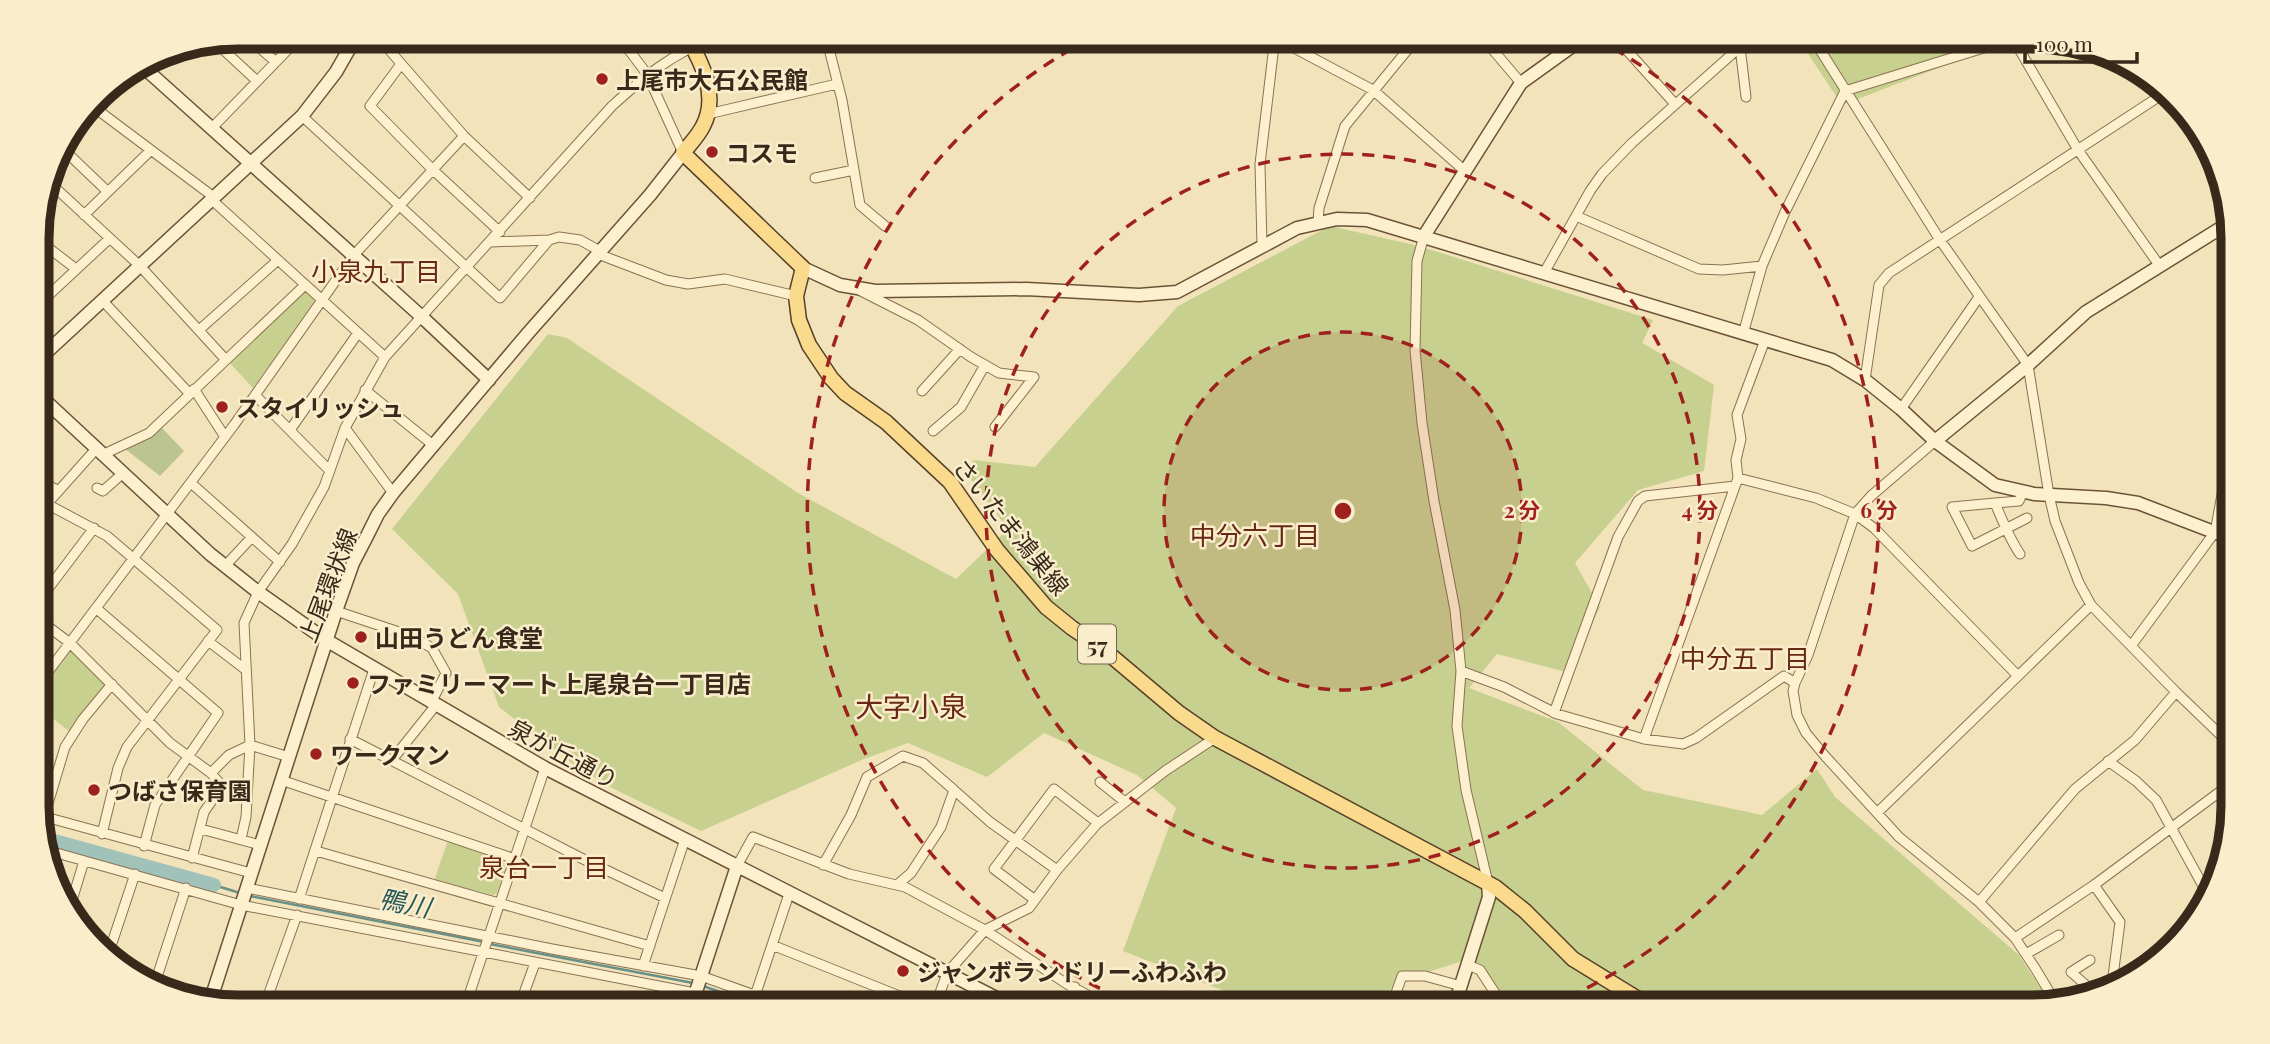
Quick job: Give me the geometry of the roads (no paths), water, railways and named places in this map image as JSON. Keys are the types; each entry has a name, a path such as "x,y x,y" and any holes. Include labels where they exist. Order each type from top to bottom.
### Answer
{"main road":[{"path":"693,49 706,75 710,97 704,125 683,153 803,268"},
{"name":"さいたま鴻巣線","path":"803,268 796,296 799,320 808,345 831,378 845,393 886,422 950,482 997,550 1046,607 1103,649 1179,713 1215,738 1488,883 1525,911 1573,959 1632,995"}],"street":[{"path":"261,49 276,62"},
{"path":"211,129 288,49"},
{"path":"49,349 302,116 336,72 349,49"},
{"path":"388,49 464,135 530,198"},
{"path":"628,49 646,74 683,153"},
{"path":"241,839 246,817 250,745 244,623 258,592 292,544 324,487 345,428 365,390 385,357 612,106 646,74 679,49"},
{"path":"829,49 860,205 885,226"},
{"path":"1262,246 1260,164 1273,49"},
{"path":"1296,49 1373,90 1466,172"},
{"path":"1318,222 1319,208 1345,126 1408,49"},
{"path":"1492,49 1521,83"},
{"path":"1458,995 1489,897 1466,790 1457,726 1461,671 1455,610 1422,423 1415,350 1417,261 1424,236 1521,83 1568,49"},
{"path":"1626,49 1675,104"},
{"path":"1544,274 1602,174 1738,49"},
{"path":"1740,49 1746,97"},
{"path":"1819,49 1940,240 2028,365 2055,521 2079,583 2091,605 2221,735"},
{"path":"1743,334 1762,266 1785,212 1845,91 1980,49"},
{"path":"2021,49 2078,149 2159,265"},
{"path":"227,50 257,81"},
{"path":"401,64 370,106 500,232"},
{"path":"149,72 489,380"},
{"path":"708,114 837,84"},
{"path":"1864,380 1879,285 1889,273 2158,97"},
{"path":"98,110 213,199 385,357"},
{"path":"302,116 500,298 549,240"},
{"path":"49,671 225,437 353,256 464,135"},
{"path":"84,215 151,150"},
{"name":"上尾環状線","path":"213,993 326,640 353,563 378,514 433,445 650,195 683,153"},
{"path":"69,154 108,192"},
{"path":"815,178 854,170"},
{"path":"55,188 140,266 225,359"},
{"path":"1576,216 1699,269 1723,270 1762,266"},
{"path":"856,289 1026,289 1139,295 1177,292 1297,228 1337,219 1367,220 1832,360 1864,380 1901,409 1935,441 1995,485 2024,492 2138,503 2221,535"},
{"path":"2050,994 2015,938 1979,902 1899,838 1806,733 1797,715 1793,691 1808,655 1855,513 1871,496 2028,365 2086,312 2220,228"},
{"path":"491,242 549,240 559,237 580,240 599,253 666,280 688,284 725,279 796,296"},
{"path":"49,295 109,239"},
{"path":"49,248 76,269"},
{"path":"199,330 278,260"},
{"path":"803,268 824,279 856,289 918,320 999,373 1034,377 995,428"},
{"path":"49,501 99,452 149,433 305,285"},
{"path":"1901,409 1979,297"},
{"path":"103,301 192,391 225,437"},
{"path":"290,430 358,333"},
{"path":"1644,739 1736,482 1736,460 1741,439 1737,415 1765,340"},
{"path":"922,391 960,349"},
{"path":"933,432 961,407 985,365"},
{"path":"365,390 433,445"},
{"path":"255,395 329,470"},
{"name":"泉が丘通り","path":"49,404 166,515 225,566 326,640 545,768 991,995"},
{"path":"345,428 393,493"},
{"path":"97,488 103,491 122,474"},
{"path":"1554,713 1618,537 1638,501 1645,496 1736,482 1816,499 1855,513 1874,528 2018,676"},
{"path":"191,483 279,562"},
{"path":"49,486 58,490"},
{"path":"2024,492 2019,501 1952,507 1972,545 2027,518"},
{"path":"2131,646 2214,532 2221,497"},
{"path":"1995,503 2010,540 2020,554"},
{"path":"49,505 107,536 218,630 178,678 127,747 118,768 102,834"},
{"path":"49,587 94,528"},
{"path":"225,566 252,537"},
{"path":"1877,813 2091,605"},
{"path":"97,609 218,713 155,805 144,846"},
{"path":"336,611 409,635 432,648 446,673 434,704 392,760"},
{"path":"49,627 70,643 170,743 211,773 222,786 204,813 192,858"},
{"path":"208,641 246,670"},
{"path":"299,899 373,669"},
{"path":"1461,671 1504,687 1554,713 1644,739 1683,744 1696,738 1784,676 1795,682"},
{"path":"49,793 65,747 83,719 112,684"},
{"path":"1979,902 2075,789 2135,740 2176,692"},
{"path":"939,995 947,973 985,930 1029,908 1057,870 1098,823 1215,738"},
{"path":"350,739 583,859 665,898"},
{"path":"211,773 229,755 250,745 289,757"},
{"path":"823,865 851,815 867,777 903,756 923,763 990,821 1057,870"},
{"path":"2108,761 2136,781 2156,800 2203,886"},
{"path":"469,995 545,768"},
{"path":"281,780 515,859"},
{"path":"1100,782 1125,802"},
{"path":"1035,900 994,869 1054,789 1098,823"},
{"path":"897,885 911,873 941,827 954,790"},
{"path":"2015,938 2094,885 2221,791"},
{"path":"50,819 251,873"},
{"path":"201,829 260,845"},
{"path":"695,993 737,866 752,837 849,874 905,887 985,930 1088,995"},
{"path":"643,966 685,839"},
{"path":"316,851 650,946"},
{"path":"55,852 241,905 701,995"},
{"path":"73,898 84,861"},
{"path":"111,946 135,874"},
{"path":"2094,885 2120,922 2113,977"},
{"path":"157,977 187,888"},
{"path":"247,888 701,976 752,995"},
{"path":"755,995 789,894"},
{"path":"268,995 297,915"},
{"path":"2026,954 2059,934"},
{"path":"772,945 897,995"},
{"path":"2088,987 2071,972 2090,961"},
{"path":"524,995 535,963"},
{"path":"1468,965 1480,970 1496,995"},
{"path":"1395,995 1402,976 1425,976 1461,986"},
{"path":"974,995 976,987"},
{"path":"1070,995 1074,987"}],"waterway":[{"name":"鴨川","path":"53,840 214,885"},
{"name":"鴨川","path":"214,885 240,893"},
{"name":"鴨川","path":"250,896 484,942"},
{"name":"鴨川","path":"490,944 693,983"},
{"name":"鴨川","path":"703,986 729,995"}],"place":[{"name":"上尾市大石公民館","path":"602,79"},
{"name":"コスモ","path":"712,152"},
{"name":"スタイリッシュ","path":"222,407"},
{"name":"山田うどん食堂","path":"361,637"},
{"name":"ファミリーマート上尾泉台一丁目店","path":"353,683"},
{"name":"ワークマン","path":"316,754"},
{"name":"つばさ保育園","path":"94,790"},
{"name":"ジャンボランドリーふわふわ","path":"903,971"}],"district":[{"name":"小泉九丁目","path":"376,270"},
{"name":"中分六丁目","path":"1255,534"},
{"name":"中分五丁目","path":"1745,657"},
{"name":"大字小泉","path":"911,705"},
{"name":"泉台一丁目","path":"544,866"}]}
